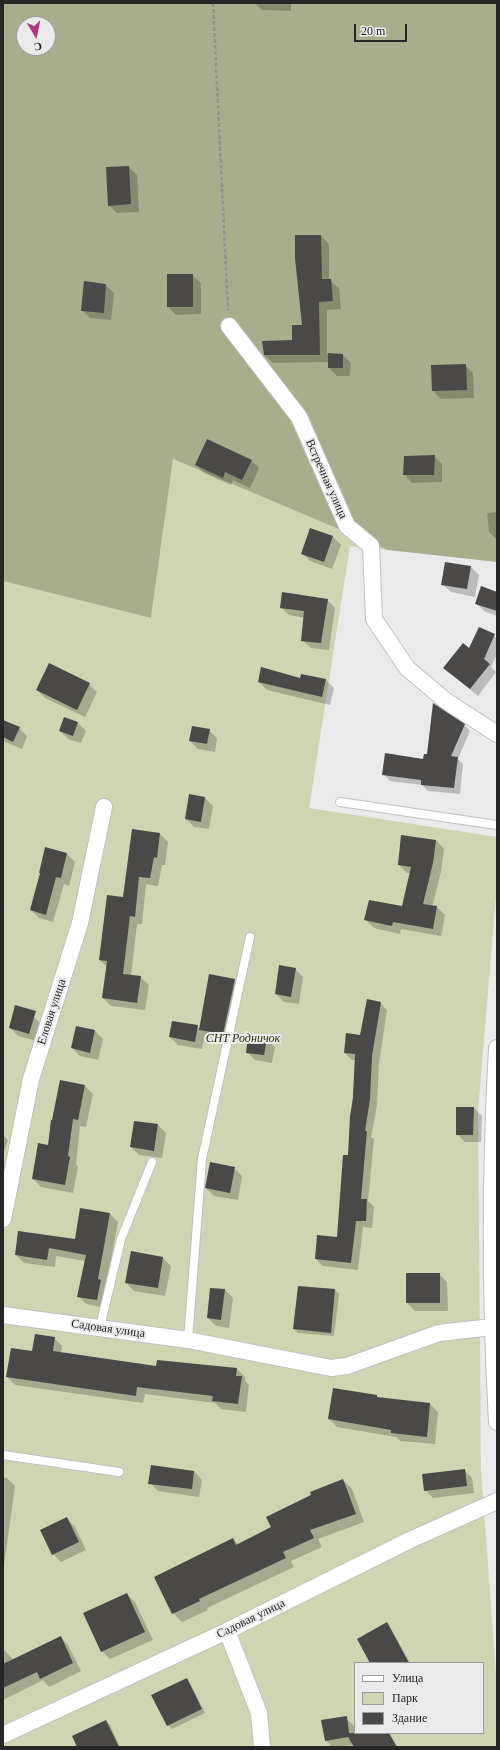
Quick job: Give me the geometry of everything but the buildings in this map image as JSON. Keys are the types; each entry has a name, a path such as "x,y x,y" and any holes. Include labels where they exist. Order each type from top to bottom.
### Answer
{"street":[{"name":"Встречная улица","path":"229,326 299,417 347,526 371,546 374,619 407,668 446,701 497,734"},
{"name":"Еловая улица","path":"3,1219 31,1079 80,923 104,806"},
{"path":"497,1048 492,1141 492,1327 497,1422"},
{"name":"Садовая улица","path":"3,1315 188,1340 331,1368 347,1366 439,1333 492,1327"},
{"name":"Садовая улица","path":"3,1736 227,1632 410,1540 497,1501"},
{"path":"227,1632 259,1713 262,1747"}],"lane":[{"path":"340,802 497,825"},
{"path":"188,1340 202,1159 250,937"},
{"path":"100,1327 121,1240 152,1162"},
{"path":"3,1455 119,1472"}],"path":[{"path":"213,3 229,326"}],"green space":[{"path":"3,3 497,3 497,562 388,550 173,459 151,618 3,581"},
{"name":"СНТ Родничок","path":"173,459 388,550 350,546 309,808 497,837 497,885 478,1111 481,1470 497,1687 497,1747 3,1747 3,581 151,618"}]}
